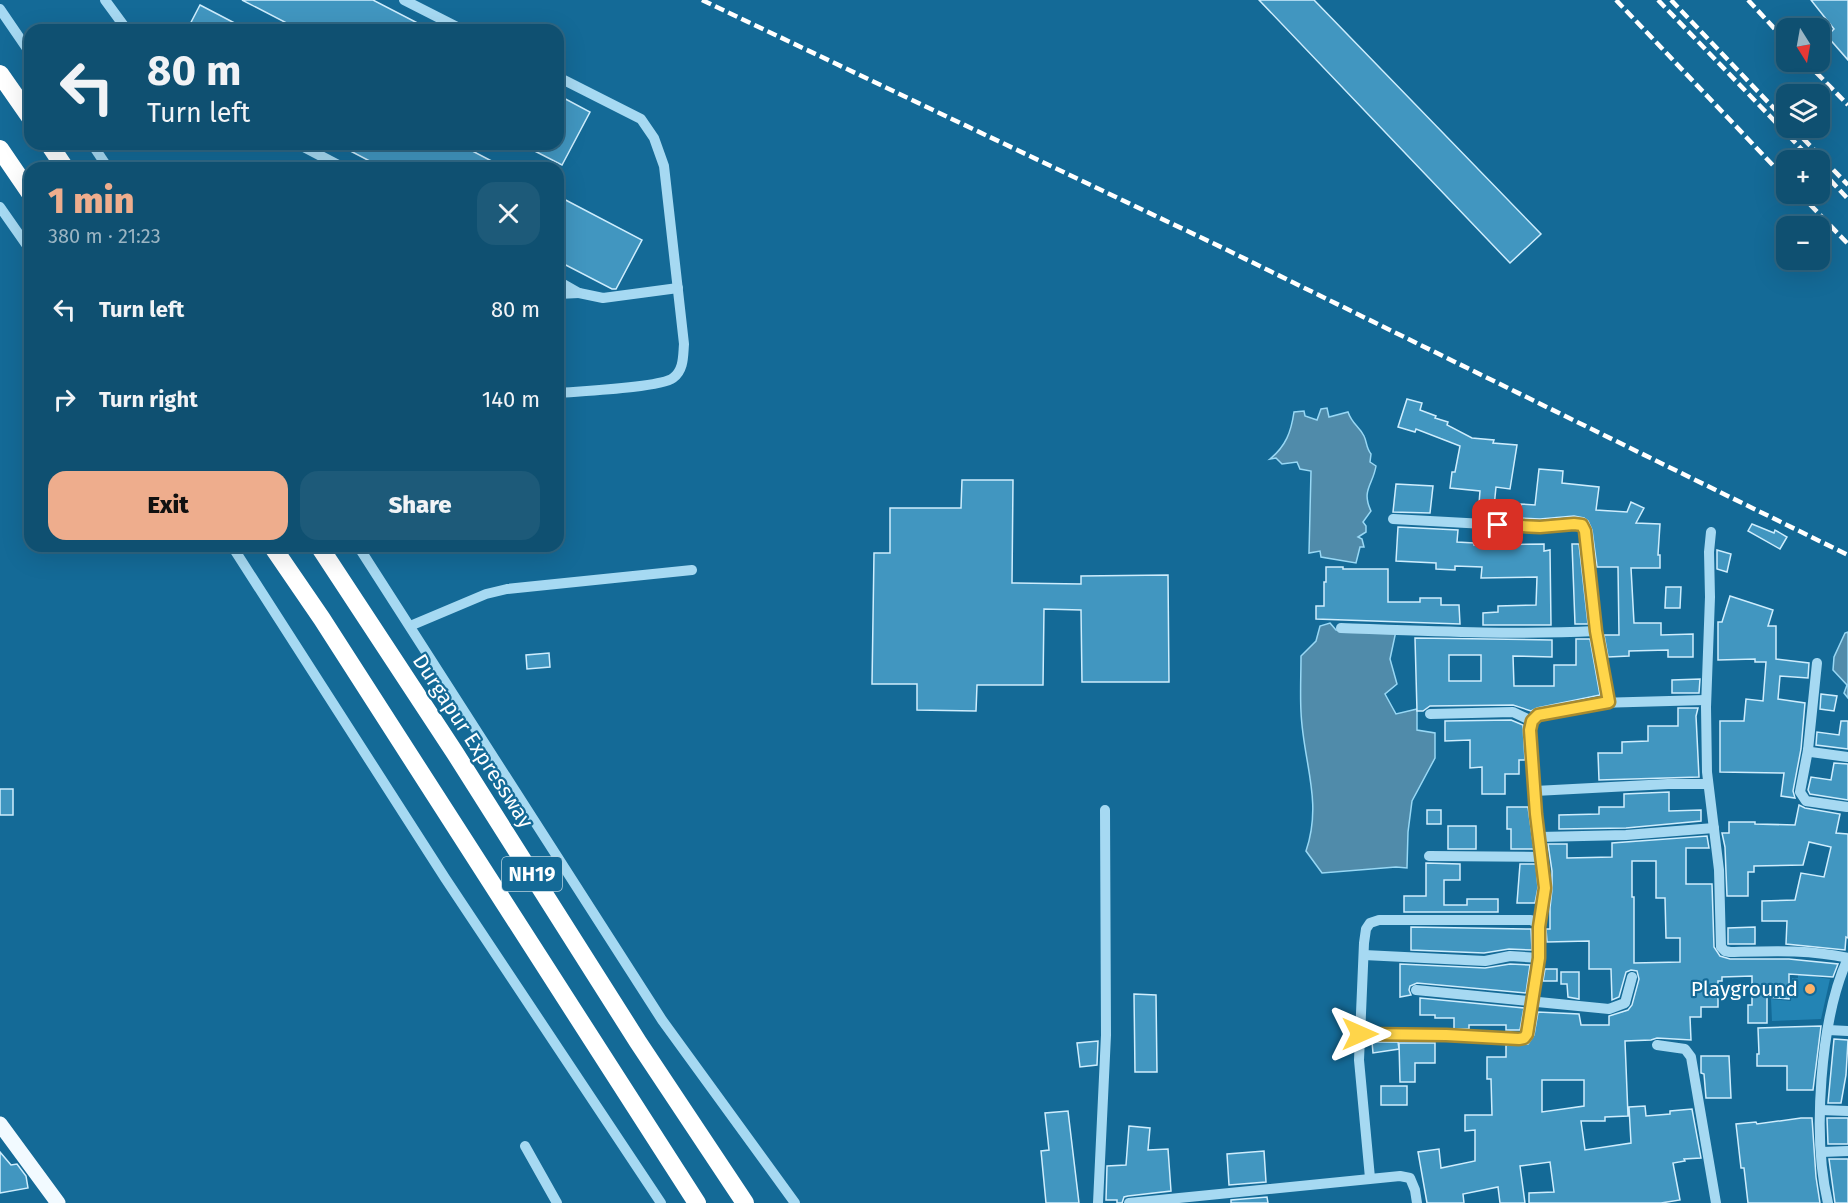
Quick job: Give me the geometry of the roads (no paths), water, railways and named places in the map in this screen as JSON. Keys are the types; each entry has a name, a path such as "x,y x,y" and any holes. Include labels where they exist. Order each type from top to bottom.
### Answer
{"highway":[{"path":"0,74 24,108"},
{"path":"0,149 24,184"},
{"name":"NH19","path":"276,552 322,619 697,1203"},
{"name":"Durgapur Expressway","path":"323,552 455,753 638,1042 745,1203"}],"main road":[{"path":"0,1124 58,1203"}],"street":[{"path":"105,0 123,24"},
{"path":"404,0 452,24"},
{"path":"0,9 24,44"},
{"path":"564,80 641,119 654,138 664,166 684,344 682,366 673,378 642,386 564,392"},
{"path":"310,150 332,162"},
{"path":"0,207 24,241"},
{"path":"564,284 579,293"},
{"path":"564,294 579,293 603,298 678,288"},
{"path":"1393,519 1540,527 1582,525 1585,531 1596,631 1609,702"},
{"path":"1711,532 1706,700 1708,784 1719,870 1721,947 1730,952 1821,952 1848,958 1828,1029 1821,1110 1822,1152 1828,1203"},
{"path":"236,552 446,878 661,1203"},
{"path":"362,552 662,1020 795,1203"},
{"path":"410,626 486,594 507,589 692,570"},
{"path":"1341,628 1437,633 1596,631"},
{"path":"1817,663 1808,750 1800,792 1806,801 1847,807"},
{"path":"1360,1034 1524,1038 1527,1034 1539,958 1539,927 1545,888 1530,730 1532,721 1538,715 1609,702 1706,700"},
{"path":"1430,714 1513,712 1532,721"},
{"path":"1808,750 1848,758"},
{"path":"1535,790 1708,784"},
{"path":"1098,1203 1106,1035 1105,810"},
{"path":"1540,837 1626,835 1714,828"},
{"path":"1429,856 1542,857"},
{"path":"1370,1178 1360,1082 1360,1034 1366,929 1370,923 1379,920 1531,920 1539,927"},
{"path":"1364,955 1485,961 1510,956 1539,958"},
{"path":"1416,990 1609,1009 1625,1003 1632,977"},
{"path":"1828,1029 1848,1031"},
{"path":"1657,1045 1685,1049 1691,1057 1716,1203"},
{"path":"1821,1110 1848,1111"},
{"path":"525,1146 557,1203"},
{"path":"1822,1152 1848,1151"},
{"path":"1129,1203 1400,1176 1410,1178 1417,1203"}],"railway":[{"path":"702,0 1223,248 1848,555"},
{"path":"1616,0 1776,168"},
{"path":"1658,0 1802,150"},
{"path":"1671,0 1776,110"},
{"path":"1748,0 1776,30"},
{"path":"1816,72 1848,105"},
{"path":"1803,138 1848,185"},
{"path":"1830,180 1848,199"},
{"path":"1810,204 1848,244"}],"place":[{"name":"Playground","path":"1810,989"}]}
